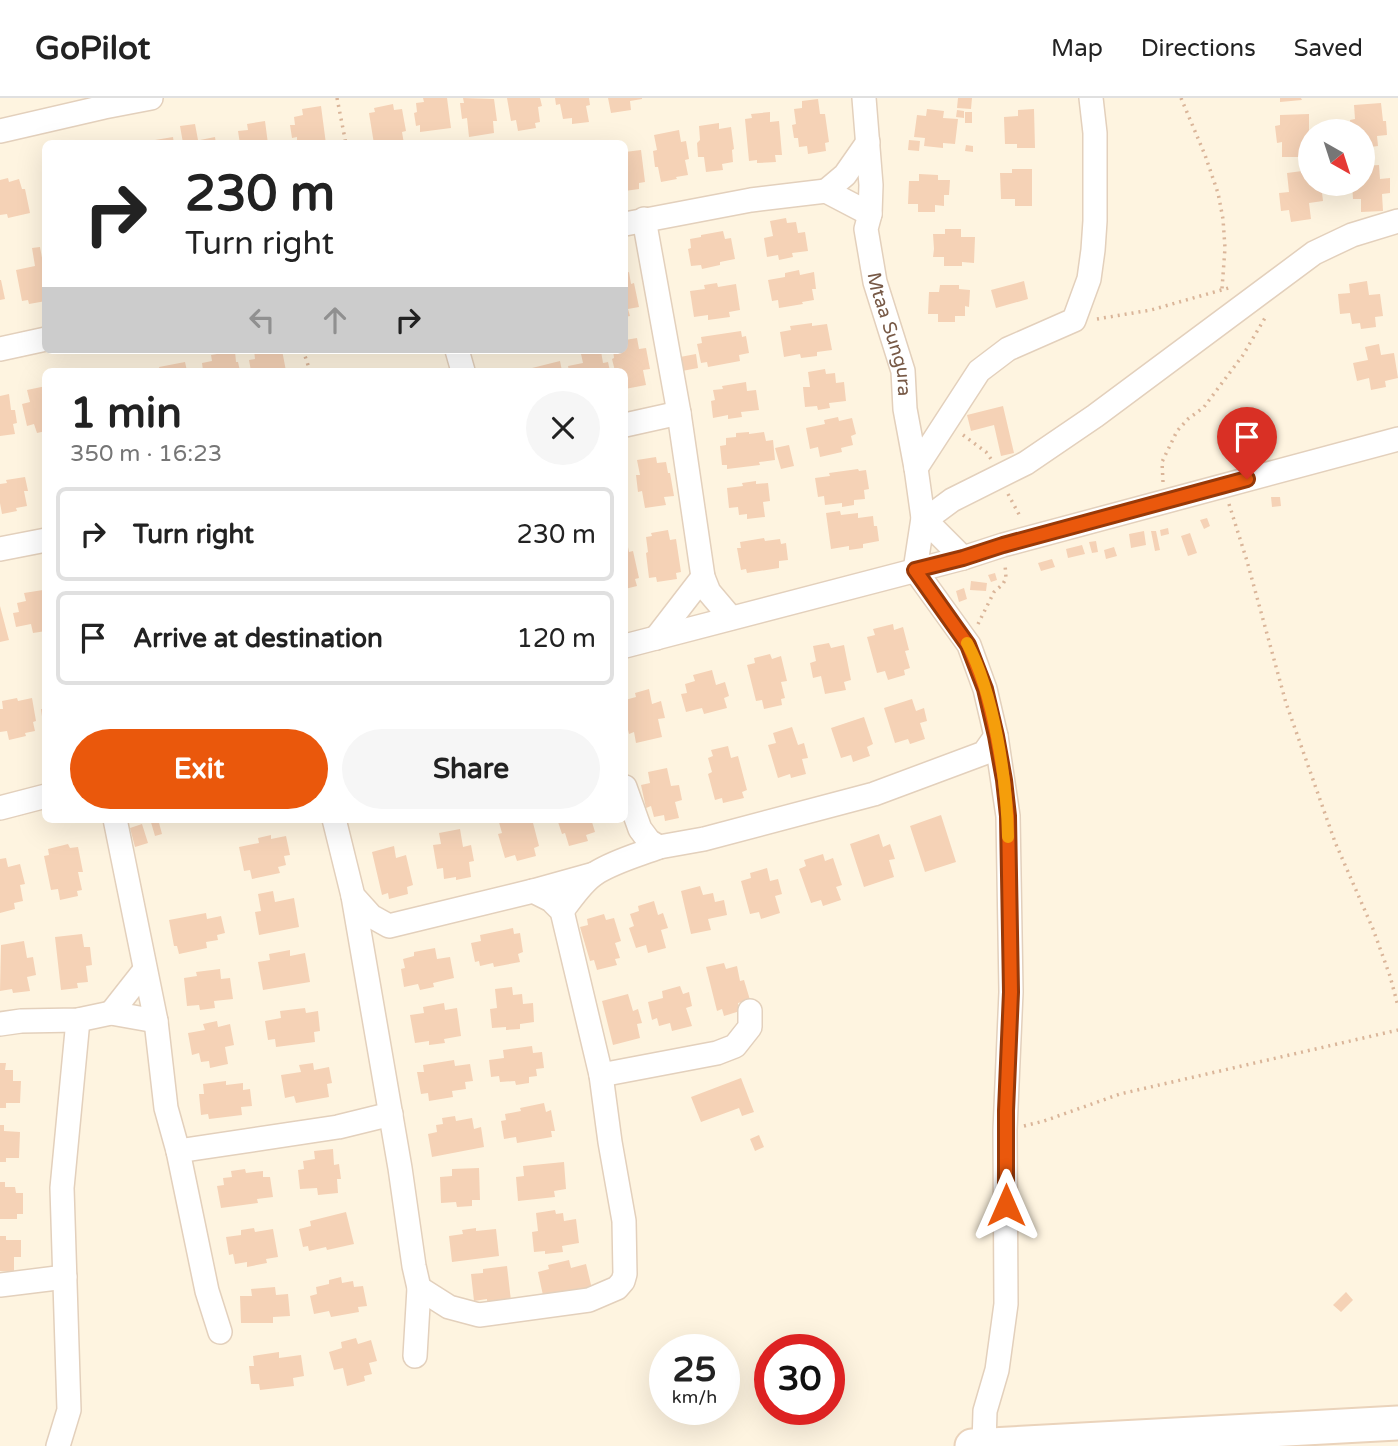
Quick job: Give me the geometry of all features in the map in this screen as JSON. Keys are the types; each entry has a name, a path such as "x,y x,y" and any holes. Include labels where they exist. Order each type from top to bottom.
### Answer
{"street":[{"path":"0,131 103,102 151,98"},
{"name":"Mtaa Sungura","path":"864,98 871,185 870,214 866,229 875,282 903,372 905,409 924,519 915,570"},
{"path":"916,468 979,371 1008,349 1074,320 1089,279 1093,250 1095,133 1091,98"},
{"path":"731,618 709,592 703,577 679,413 634,221 751,200 826,191 845,175 868,142"},
{"path":"826,191 870,214"},
{"path":"963,558 924,519 952,500 1026,463 1095,416 1314,253 1352,235 1398,220"},
{"path":"0,349 42,341"},
{"path":"628,424 679,413"},
{"path":"628,645 963,558 1398,439"},
{"path":"0,549 42,541"},
{"path":"915,570 968,645 985,689 1004,780 1011,992 1005,1130 1006,1304 997,1370 985,1411 984,1445"},
{"path":"656,638 703,577"},
{"path":"353,896 371,916 389,926 533,891 595,873 659,847 704,839 874,794 984,753 996,736"},
{"path":"628,795 640,829 649,841 659,847"},
{"path":"0,808 42,797"},
{"path":"116,823 156,1021 166,1108 178,1151 207,1291 220,1332"},
{"path":"335,823 353,896 419,1288 415,1356"},
{"path":"628,858 640,829"},
{"path":"562,911 579,888 595,873"},
{"path":"419,1288 449,1307 479,1315 589,1300 617,1288 623,1281 624,1221 601,1075 562,911 551,900 533,891"},
{"path":"111,1013 144,971"},
{"path":"601,1075 717,1053 736,1046 750,1027 750,1011"},
{"path":"0,1024 78,1020 111,1013 156,1021"},
{"path":"58,1446 69,1410 62,1188 78,1020"},
{"path":"178,1151 338,1126 391,1114"},
{"path":"0,1285 65,1277"},
{"path":"972,1446 1398,1423"}],"path":[{"path":"337,98 345,140"},
{"path":"1181,98 1205,155 1223,219 1225,248 1222,289"},
{"path":"1074,320 1116,317 1151,310 1240,286"},
{"path":"1164,502 1162,462 1177,430 1204,407 1243,355 1266,316"},
{"path":"947,420 986,452 1021,517 1006,578 994,592 968,645"},
{"path":"1223,485 1286,703 1335,842 1386,964 1398,1006"},
{"path":"1005,1130 1044,1121 1119,1094 1398,1030"}],"building":[{"path":"423,98 447,98 451,128 420,132 420,125 416,126 414,113 417,112 416,103 424,102"},
{"path":"463,98 494,99 497,121 493,121 494,133 469,137 467,118 462,119 460,103 464,103"},
{"path":"507,98 540,98 540,122 535,123 536,128 518,131 516,120 511,121"},
{"path":"555,98 589,98 590,105 586,106 589,122 572,124 572,118 563,119 560,104 556,105"},
{"path":"608,98 642,99 630,101 631,110 611,113"},
{"path":"958,98 972,98 971,109 957,108"},
{"path":"1280,98 1301,98 1302,100 1280,102"},
{"path":"818,99 820,114 825,114 829,142 825,143 826,151 808,154 807,146 799,147 798,138 794,138 794,109 802,108 802,101"},
{"path":"1381,103 1387,135 1377,136 1378,146 1376,146 1376,119 1355,119 1354,105"},
{"path":"393,104 394,110 402,109 406,131 402,132 403,140 373,140 369,113 375,112 374,108"},
{"path":"321,106 325,140 292,138 290,125 295,125 294,117 303,115 302,109"},
{"path":"927,109 944,111 943,118 958,119 955,144 943,143 943,148 924,146 925,138 914,137 917,115 926,116"},
{"path":"1034,109 1035,148 1017,148 1017,144 1005,144 1004,117 1018,116 1018,110"},
{"path":"957,110 964,111 964,118 956,117"},
{"path":"770,112 770,122 779,121 782,155 775,155 776,162 749,161 745,119 752,118 751,114"},
{"path":"965,112 972,112 972,123 965,123"},
{"path":"1309,114 1309,119 1298,119 1298,157 1282,157 1282,142 1277,143 1275,126 1280,125 1280,115"},
{"path":"265,121 267,140 239,140 238,131 248,130 247,124"},
{"path":"719,123 719,129 731,127 733,162 722,164 723,170 706,172 704,157 698,157 699,126"},
{"path":"195,124 198,140 182,140 180,126"},
{"path":"679,130 681,142 686,141 689,159 685,160 688,175 661,182 658,167 655,167 653,151 657,150 654,135"},
{"path":"909,140 920,141 919,151 908,150"},
{"path":"966,145 973,146 973,152 965,151"},
{"path":"641,150 645,182 639,183 639,189 628,191 628,152"},
{"path":"1376,165 1379,165 1380,179 1390,178 1390,193 1382,194 1383,211 1361,212 1361,199 1353,199 1353,196 1376,196"},
{"path":"1012,169 1032,169 1032,206 1015,206 1015,199 1001,199 1000,173 1012,173"},
{"path":"1298,172 1298,196 1322,196 1323,201 1309,203 1311,219 1291,222 1289,210 1281,211 1279,193 1289,192 1287,173"},
{"path":"919,174 938,175 938,180 950,180 949,195 944,195 944,206 935,205 935,212 918,212 918,204 908,204 909,181 919,181"},
{"path":"8,178 9,182 19,179 22,189 25,189 30,213 8,218 7,214 0,215 0,180"},
{"path":"786,218 787,223 796,222 798,233 805,232 808,251 792,253 793,257 779,260 778,255 767,257 764,238 773,236 770,221"},
{"path":"945,229 961,229 961,237 975,237 974,263 962,262 962,266 944,266 944,257 933,257 933,234 945,234"},
{"path":"723,231 725,239 731,238 735,259 702,269 701,265 691,266 688,249 691,248 690,239"},
{"path":"40,247 42,258 42,302 29,304 28,300 22,301 16,270 35,266 32,248"},
{"path":"799,270 800,275 814,272 814,300 779,308 778,300 772,301 768,280 785,277 785,273"},
{"path":"628,272 631,284 634,283 639,307 628,309"},
{"path":"0,280 5,299 0,300"},
{"path":"1024,281 1028,299 996,308 991,290"},
{"path":"1367,281 1369,295 1380,294 1383,316 1375,317 1376,327 1361,329 1360,323 1352,324 1350,313 1340,314 1338,294 1350,293 1349,284"},
{"path":"717,283 718,287 736,284 740,310 729,312 730,317 708,320 708,315 694,317 690,291 705,289 704,285"},
{"path":"940,285 959,285 959,289 970,290 969,307 965,306 965,316 955,316 955,322 938,322 938,314 928,314 929,292 939,292"},
{"path":"812,323 812,326 827,324 832,350 817,352 817,356 801,358 800,354 784,357 780,332 791,330 790,326"},
{"path":"741,331 742,337 746,336 749,353 739,355 740,361 708,367 707,362 701,363 697,344 702,343 701,337"},
{"path":"637,338 639,349 646,348 650,369 643,370 646,385 628,388 628,368 614,368 614,354 628,354 628,340"},
{"path":"1379,344 1381,355 1394,353 1398,378 1385,381 1386,387 1371,390 1369,378 1357,381 1353,363 1368,360 1365,347"},
{"path":"235,354 239,368 203,368 202,363 212,361 211,355"},
{"path":"254,354 283,354 285,368 250,368 249,360 255,359"},
{"path":"581,354 602,354 603,363 608,362 609,368 568,368 583,363"},
{"path":"696,354 698,368 682,371 680,357"},
{"path":"560,361 561,368 532,368"},
{"path":"185,362 186,368 159,368"},
{"path":"825,369 826,374 835,373 836,383 844,382 846,401 829,403 830,408 818,410 817,406 805,407 803,387 810,387 808,372"},
{"path":"746,382 747,391 756,390 759,410 741,412 742,417 728,419 728,415 713,418 713,390"},
{"path":"42,387 42,432 37,433 34,424 27,426 22,404 30,402 27,390"},
{"path":"9,394 11,410 15,410 17,423 13,424 15,434 0,436 0,396"},
{"path":"1003,406 1014,453 1001,456 994,425 971,431 967,415"},
{"path":"838,417 839,421 852,418 856,434 851,436 853,445 841,448 842,452 820,457 818,447 810,449 806,428 825,424 824,420"},
{"path":"764,432 766,441 773,440 775,460 759,462 760,465 727,469 727,465 722,465 720,446 726,445 726,438 736,437 736,433"},
{"path":"789,445 794,466 781,469 775,448"},
{"path":"656,457 657,463 666,462 674,496 664,497 666,505 645,508 642,491 638,492 636,475 640,475 637,460"},
{"path":"858,469 866,470 869,489 864,490 865,499 854,500 854,505 842,507 842,503 825,505 824,496 818,497 815,478"},
{"path":"25,477 27,506 2,514 0,484 7,483 6,480"},
{"path":"756,481 756,484 768,483 770,501 763,502 765,517 747,519 747,514 739,515 738,507 729,508 727,488"},
{"path":"1271,497 1280,497 1281,506 1272,507"},
{"path":"840,511 841,515 858,513 858,518 873,516 879,541 863,544 863,548 849,550 849,546 831,549 826,513"},
{"path":"1207,518 1210,526 1204,529 1200,520"},
{"path":"1168,528 1169,534 1161,536 1160,530"},
{"path":"668,530 670,540 676,539 681,572 676,573 677,579 657,582 656,577 649,578 646,537 652,536 651,533"},
{"path":"1144,531 1146,545 1131,548 1129,534"},
{"path":"1151,531 1156,531 1160,550 1155,551"},
{"path":"1190,533 1197,553 1188,556 1181,536"},
{"path":"764,538 765,541 780,539 781,544 786,543 788,560 779,561 779,568 747,573 746,569 741,570 737,548 741,548 740,542"},
{"path":"1096,541 1098,552 1092,553 1089,542"},
{"path":"1082,545 1085,554 1068,558 1066,549"},
{"path":"628,547 629,552 633,551 639,578 635,579 637,586 628,588"},
{"path":"1114,547 1117,556 1106,559 1104,550"},
{"path":"1052,559 1055,567 1041,571 1038,563"},
{"path":"995,573 997,580 991,582 988,575"},
{"path":"971,581 987,583 986,591 970,590"},
{"path":"964,588 967,599 959,602 956,591"},
{"path":"42,590 42,632 33,633 31,624 16,627 13,613 19,612 17,603 26,601 24,593"},
{"path":"0,606 9,640 0,642"},
{"path":"893,624 894,630 903,627 910,668 904,670 905,675 888,680 885,671 877,673 867,637 875,635 873,629"},
{"path":"829,643 831,648 844,645 851,680 844,682 846,690 825,694 821,676 813,678 810,663 816,661 813,646"},
{"path":"770,654 772,659 781,656 787,681 781,682 785,698 781,699 782,705 764,709 762,700 756,701 747,665 755,663 754,658"},
{"path":"712,670 716,685 725,682 729,696 724,698 727,708 704,714 702,708 686,712 681,694 687,693 685,684 695,681 693,675"},
{"path":"649,689 652,704 661,701 665,718 658,719 662,737 636,743 634,732 629,734 628,699 636,697 635,693"},
{"path":"17,698 18,701 32,698 35,731 9,740 7,731 0,732 0,709 3,709 2,701"},
{"path":"912,699 916,711 924,708 927,721 920,723 925,739 910,744 908,739 895,743 884,708"},
{"path":"864,717 873,744 867,747 870,756 853,762 851,755 841,758 831,728"},
{"path":"792,727 798,745 804,743 808,758 802,759 806,774 791,778 790,774 778,778 768,745 776,743 773,733"},
{"path":"728,746 731,758 738,756 747,790 742,792 744,798 723,803 722,798 715,800 708,774 712,772 708,758 713,756 711,750"},
{"path":"667,768 671,786 679,785 682,800 675,802 679,818 665,821 664,815 654,817 651,806 646,808 641,785 650,783 648,772"},
{"path":"941,815 956,862 925,872 910,826"},
{"path":"151,823 159,823 162,834 155,836"},
{"path":"499,823 533,823 539,846 534,848 536,856 517,861 515,855 505,858 498,834 502,833"},
{"path":"558,823 592,823 595,832 586,835 588,841 569,846 565,833 562,834"},
{"path":"142,824 148,843 135,847 130,828"},
{"path":"460,829 463,847 471,845 474,861 469,862 471,877 444,879 443,868 437,869 433,845 441,844 439,833"},
{"path":"879,834 883,847 890,844 895,859 889,860 894,877 864,887 850,844"},
{"path":"271,835 271,839 286,836 290,855 284,856 286,865 278,867 280,873 252,879 250,870 244,871 239,847 259,843 258,838"},
{"path":"68,844 70,848 78,847 83,872 78,872 82,890 77,891 78,896 60,900 58,889 51,890 44,856 49,855 48,849"},
{"path":"394,846 396,858 406,855 413,885 407,887 408,894 389,899 388,893 382,895 372,852"},
{"path":"823,854 825,861 833,858 842,885 836,887 841,900 823,906 821,900 811,903 799,869 806,866 804,860"},
{"path":"6,858 8,867 20,864 25,884 20,885 23,901 14,903 15,909 0,913 0,859"},
{"path":"767,868 770,881 778,879 782,894 775,896 780,913 761,919 759,912 750,914 741,881 751,878 750,873"},
{"path":"700,886 703,895 713,893 715,902 724,900 727,915 708,919 711,930 691,934 681,891"},
{"path":"273,891 275,902 294,898 299,927 259,935 255,912 261,911 258,894"},
{"path":"654,901 658,915 663,913 668,928 661,930 666,948 648,953 646,945 636,948 629,928 634,926 630,914 639,911 638,906"},
{"path":"206,913 207,919 221,916 225,933 217,935 218,940 206,942 207,948 179,954 177,946 174,946 169,920"},
{"path":"604,914 606,920 614,918 621,941 615,943 620,958 615,959 617,965 597,970 594,960 590,961 580,927 588,925 587,919"},
{"path":"513,928 514,934 520,933 523,952 518,954 520,962 494,967 493,963 480,966 479,961 475,962 471,943 481,941 480,935"},
{"path":"82,934 84,947 90,947 92,965 86,966 88,982 77,983 78,988 61,990 55,937"},
{"path":"24,941 27,958 33,957 36,975 27,977 30,991 0,991 1,945"},
{"path":"435,948 437,959 450,957 454,978 433,983 434,987 420,990 418,984 404,987 401,969 405,968 403,959 414,956 414,952"},
{"path":"290,950 290,956 305,953 310,982 263,990 258,962 270,960 269,954"},
{"path":"724,963 726,969 737,966 740,981 744,980 750,1000 738,1003 740,1011 724,1016 722,1009 717,1011 706,967"},
{"path":"220,969 221,979 230,978 233,999 214,1001 215,1008 200,1010 199,1005 187,1006 184,978 197,976 196,972"},
{"path":"680,986 683,994 689,992 692,1006 686,1008 692,1026 672,1031 670,1023 659,1026 657,1018 652,1020 648,1002 663,998 662,991"},
{"path":"512,987 513,995 522,994 523,1004 533,1003 534,1022 520,1024 520,1029 492,1028 490,1009 497,1008 495,989"},
{"path":"628,994 633,1011 638,1009 642,1023 637,1024 640,1038 613,1045 602,1001"},
{"path":"444,1003 445,1010 457,1008 461,1036 444,1039 445,1043 415,1043 410,1015 424,1013 423,1007"},
{"path":"305,1008 306,1013 318,1011 320,1031 314,1032 315,1042 276,1047 275,1039 268,1040 265,1021 281,1018 280,1011"},
{"path":"217,1021 218,1027 230,1024 234,1045 225,1047 228,1064 210,1068 209,1061 201,1062 199,1053 192,1055 188,1033 205,1030 203,1024"},
{"path":"532,1046 533,1053 542,1052 544,1068 536,1069 537,1076 529,1077 529,1083 516,1085 515,1081 500,1082 499,1076 491,1077 489,1060 504,1058 503,1050"},
{"path":"454,1060 455,1066 470,1064 473,1081 465,1082 466,1089 452,1091 453,1097 429,1101 428,1093 421,1094 417,1072 424,1072 423,1065"},
{"path":"0,1063 6,1063 5,1070 13,1070 13,1081 21,1081 20,1103 6,1103 6,1108 0,1108"},
{"path":"313,1063 314,1070 329,1067 332,1083 327,1084 329,1097 296,1103 294,1096 285,1098 281,1075 301,1072 299,1065"},
{"path":"741,1078 754,1112 742,1116 739,1108 701,1122 691,1097"},
{"path":"226,1081 226,1085 243,1083 243,1090 250,1089 252,1106 241,1107 242,1115 209,1119 208,1114 201,1115 199,1094 204,1094 203,1084"},
{"path":"544,1103 546,1112 551,1110 555,1131 551,1131 552,1137 517,1143 516,1137 504,1139 501,1121 506,1120 505,1114"},
{"path":"455,1116 456,1121 472,1118 474,1129 481,1127 484,1147 432,1157 428,1134 437,1132 436,1125 443,1124 442,1118"},
{"path":"0,1125 4,1125 4,1131 20,1132 19,1158 6,1158 6,1162 0,1162"},
{"path":"759,1135 764,1147 755,1151 750,1139"},
{"path":"333,1149 334,1165 339,1164 341,1179 337,1179 338,1193 318,1195 317,1188 300,1189 298,1170 304,1169 303,1161 315,1159 314,1151"},
{"path":"564,1162 566,1189 554,1191 555,1197 518,1201 516,1177 524,1176 523,1166"},
{"path":"479,1168 480,1200 472,1200 472,1206 457,1207 456,1202 441,1203 440,1177 452,1176 452,1169"},
{"path":"245,1169 246,1173 263,1171 263,1177 270,1177 273,1197 257,1199 258,1203 221,1208 217,1186 224,1185 223,1178 232,1177 231,1171"},
{"path":"0,1182 5,1182 5,1187 15,1187 16,1193 23,1193 23,1214 17,1214 17,1219 0,1219"},
{"path":"555,1210 556,1214 563,1213 564,1221 576,1219 579,1243 562,1246 563,1252 534,1252 532,1232 538,1231 536,1213"},
{"path":"346,1212 354,1244 327,1250 326,1247 309,1251 308,1246 303,1247 299,1229 311,1226 310,1221"},
{"path":"254,1228 255,1232 273,1229 278,1257 266,1259 267,1263 247,1267 247,1262 235,1264 233,1254 229,1255 226,1237 241,1235 241,1230"},
{"path":"476,1228 476,1231 496,1229 499,1256 452,1262 449,1236"},
{"path":"0,1236 6,1236 6,1240 21,1240 21,1257 14,1257 14,1272 0,1271"},
{"path":"569,1260 571,1268 586,1264 592,1289 544,1300 538,1272 549,1269 548,1265"},
{"path":"507,1266 511,1301 487,1304 487,1299 474,1301 471,1274 483,1273 483,1269"},
{"path":"341,1277 342,1283 353,1281 354,1287 363,1286 367,1306 358,1307 359,1312 331,1317 329,1311 314,1314 310,1296 317,1294 316,1287"},
{"path":"275,1287 276,1295 288,1294 290,1316 273,1317 273,1323 241,1323 240,1296 252,1296 251,1289"},
{"path":"1346,1292 1353,1300 1341,1312 1333,1305"},
{"path":"356,1338 358,1344 371,1340 377,1361 369,1363 372,1374 364,1376 365,1381 347,1386 343,1368 334,1370 329,1352 342,1348 341,1342"},
{"path":"279,1352 279,1358 301,1355 304,1376 293,1378 294,1386 260,1390 259,1384 251,1384 249,1366 254,1366 253,1356"}],"slow traffic":[{"path":"967,643 985,689 996,736 1004,780 1008,837"}],"route":[{"path":"1006,1205 1006,1111 1011,992 1008,816 1004,780 985,689 968,645 915,570 1247,479"}]}
